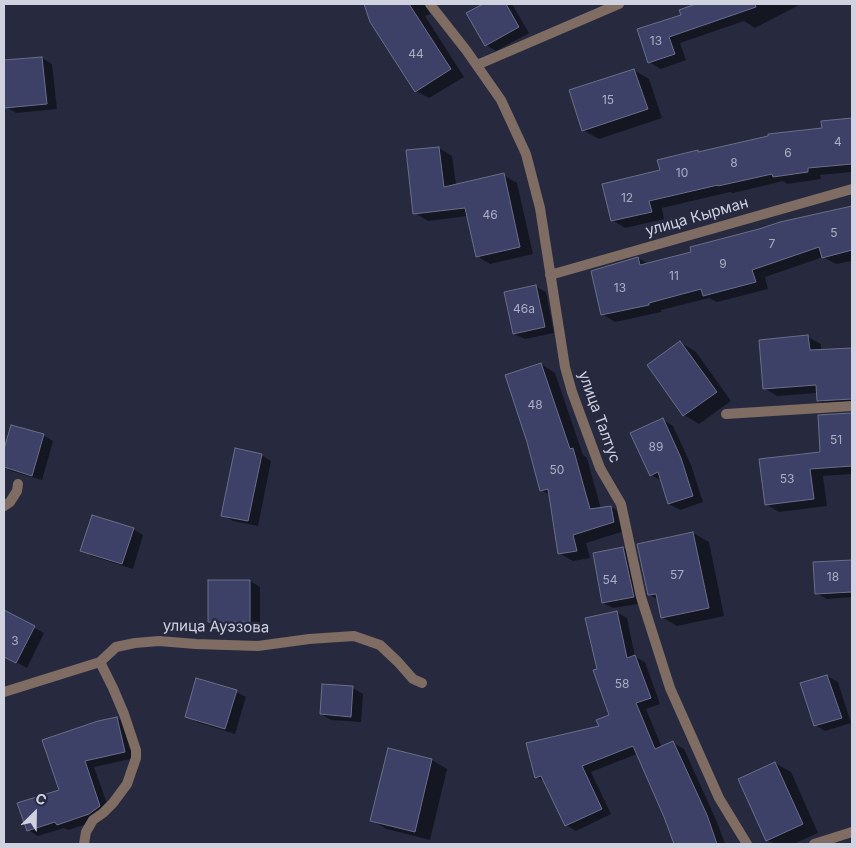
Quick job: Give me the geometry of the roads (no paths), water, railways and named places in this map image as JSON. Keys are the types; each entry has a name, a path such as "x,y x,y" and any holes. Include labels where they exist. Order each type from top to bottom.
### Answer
{"street":[{"name":"улица Талтус","path":"430,4 466,50 501,100 526,154 540,208 565,367 572,392 600,468 621,504 642,597 670,688 719,798 747,844"},
{"path":"477,66 619,4"},
{"name":"улица Кырман","path":"550,275 852,188"},
{"path":"726,414 852,406"},
{"path":"4,506 10,502 17,491 18,484"},
{"name":"улица Ауэзова","path":"4,692 100,662 116,646 159,641 258,646 354,636 380,645 413,679 422,683"},
{"path":"84,844 86,832 93,820 113,803 127,784 136,758 136,750 126,720 100,662"},
{"path":"814,844 852,832"}]}
